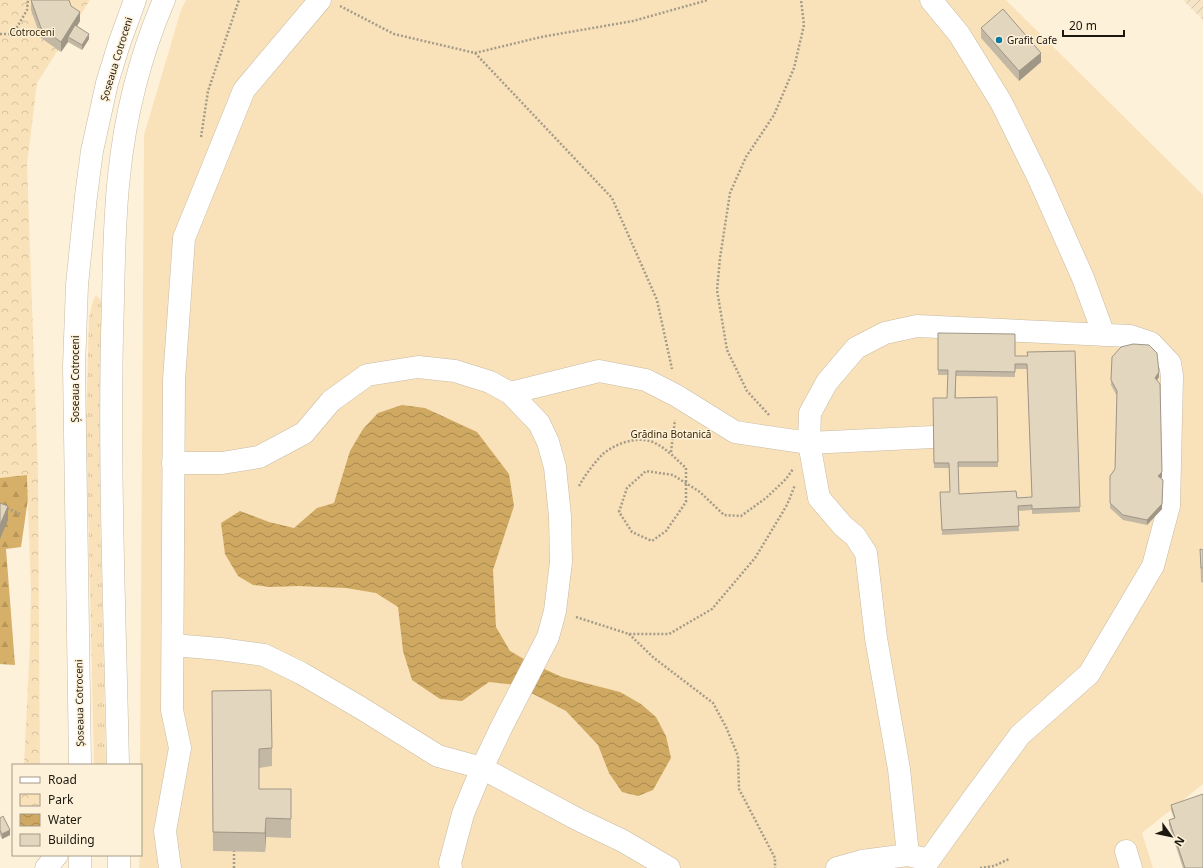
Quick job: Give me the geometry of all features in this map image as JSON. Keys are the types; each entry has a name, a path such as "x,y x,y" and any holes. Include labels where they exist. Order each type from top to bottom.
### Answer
{"street":[{"name":"Șoseaua Cotroceni","path":"80,764 74,366 77,285 92,151 107,83 135,0"},
{"path":"118,764 111,400 114,253 118,184 127,118 147,44 164,0"},
{"path":"931,0 959,34 1001,102 1083,278 1104,335"},
{"path":"170,868 165,831 180,748 172,710 173,463 174,380 184,238 244,90 327,2"},
{"path":"837,868 862,861 908,855 933,864 975,796 1020,736 1088,674 1153,566 1169,506 1172,376 1170,363 1152,342 1130,336 917,326 885,333 856,348 827,382 810,413 808,443 819,498 843,526 855,536 866,554 876,638 899,770 908,855"},
{"path":"173,463 222,463 259,457 304,433 331,401 367,375 418,367 455,371 490,382 510,393 539,423 548,442 555,467 560,516 561,562 555,611 548,637 482,768 463,814 450,863 451,868"},
{"path":"510,393 599,371 646,380 677,396 735,432 808,443 933,437"},
{"path":"173,645 264,655 301,673 438,756 482,768 579,820 624,840 669,868"},
{"path":"46,868 56,856"},
{"path":"80,856 80,868"},
{"path":"119,856 119,868"}],"path":[{"path":"0,34 13,34 27,10 28,0"},
{"path":"201,137 208,91 239,0"},
{"path":"327,2 394,34 476,53 540,37 633,21 708,0"},
{"path":"772,419 748,391 727,350 717,290 720,258 730,193 746,157 774,115 794,68 804,25 801,0"},
{"path":"476,53 612,198 657,300 677,396 671,453"},
{"path":"560,516 595,463 604,454 620,444 639,440 654,442 671,453 686,468 686,484 686,502 666,531 652,541 632,532 619,512 627,488 646,471 673,475 686,484 700,492 724,515 741,516 766,498 786,479 808,443"},
{"path":"555,611 629,634 669,634 712,609 754,558 787,505 795,483"},
{"path":"0,505 20,514"},
{"path":"629,634 654,658 713,703 726,727 738,756 739,789 775,858 775,868"},
{"path":"234,852 234,868"},
{"path":"980,868 994,866 1009,859"}],"shaded area":[{"path":"1183,0 1203,0 1203,20"}],"green space":[{"path":"0,0 15,69 28,499 21,547 6,549 15,665 0,664"},
{"name":"Cotroceni","path":"0,0 90,0 37,83 27,164 38,474 40,764 24,764 31,593 27,475 0,478"},
{"name":"Grădina Botanică","path":"186,0 1006,0 1203,195 1203,784 1142,833 1153,868 139,868 140,856 142,856 142,764 140,764 144,135 181,10"},
{"path":"96,295 101,300 100,505 106,764 94,764 86,421 89,318"}],"water":[{"path":"402,405 425,408 477,432 509,474 514,506 493,570 496,627 510,651 529,662 562,677 620,692 641,704 656,717 666,736 671,758 653,790 638,796 622,792 609,773 598,745 566,711 516,685 489,682 462,701 440,699 412,680 403,651 398,607 376,593 346,588 298,586 270,587 253,585 238,576 225,554 221,523 240,511 269,522 294,528 317,508 334,503 350,451 363,429 378,413"}],"building":[{"path":"31,0 69,0 71,6 80,12 61,42 41,28"},
{"path":"1003,9 1041,53 1019,71 981,28"},
{"path":"75,25 89,34 82,45 68,37"},
{"path":"938,333 1015,334 1015,356 1028,356 1027,352 1075,351 1080,507 1032,509 1032,505 1018,506 1019,526 942,530 940,492 950,492 949,463 934,463 933,398 947,398 948,370 938,370","holes":["1015,364 1027,364 1032,497 1017,498 1016,491 959,494 958,462 998,462 997,397 955,398 956,371 1015,372"]},
{"path":"1133,344 1149,345 1157,353 1159,372 1155,378 1160,384 1162,472 1158,476 1163,480 1162,504 1147,520 1123,515 1110,503 1110,476 1115,469 1117,391 1111,380 1112,357 1121,347"},
{"path":"0,503 8,506 0,525"},
{"path":"1200,549 1203,550 1203,568 1201,568"},
{"path":"271,690 272,748 259,749 259,789 291,789 291,819 266,818 265,833 213,832 212,691"},
{"path":"1203,794 1203,868 1185,868 1169,820 1175,818 1171,805"},
{"path":"3,816 10,830 2,834 0,830 0,818"}],"place":[{"name":"Grafit Cafe","path":"999,40"}]}
